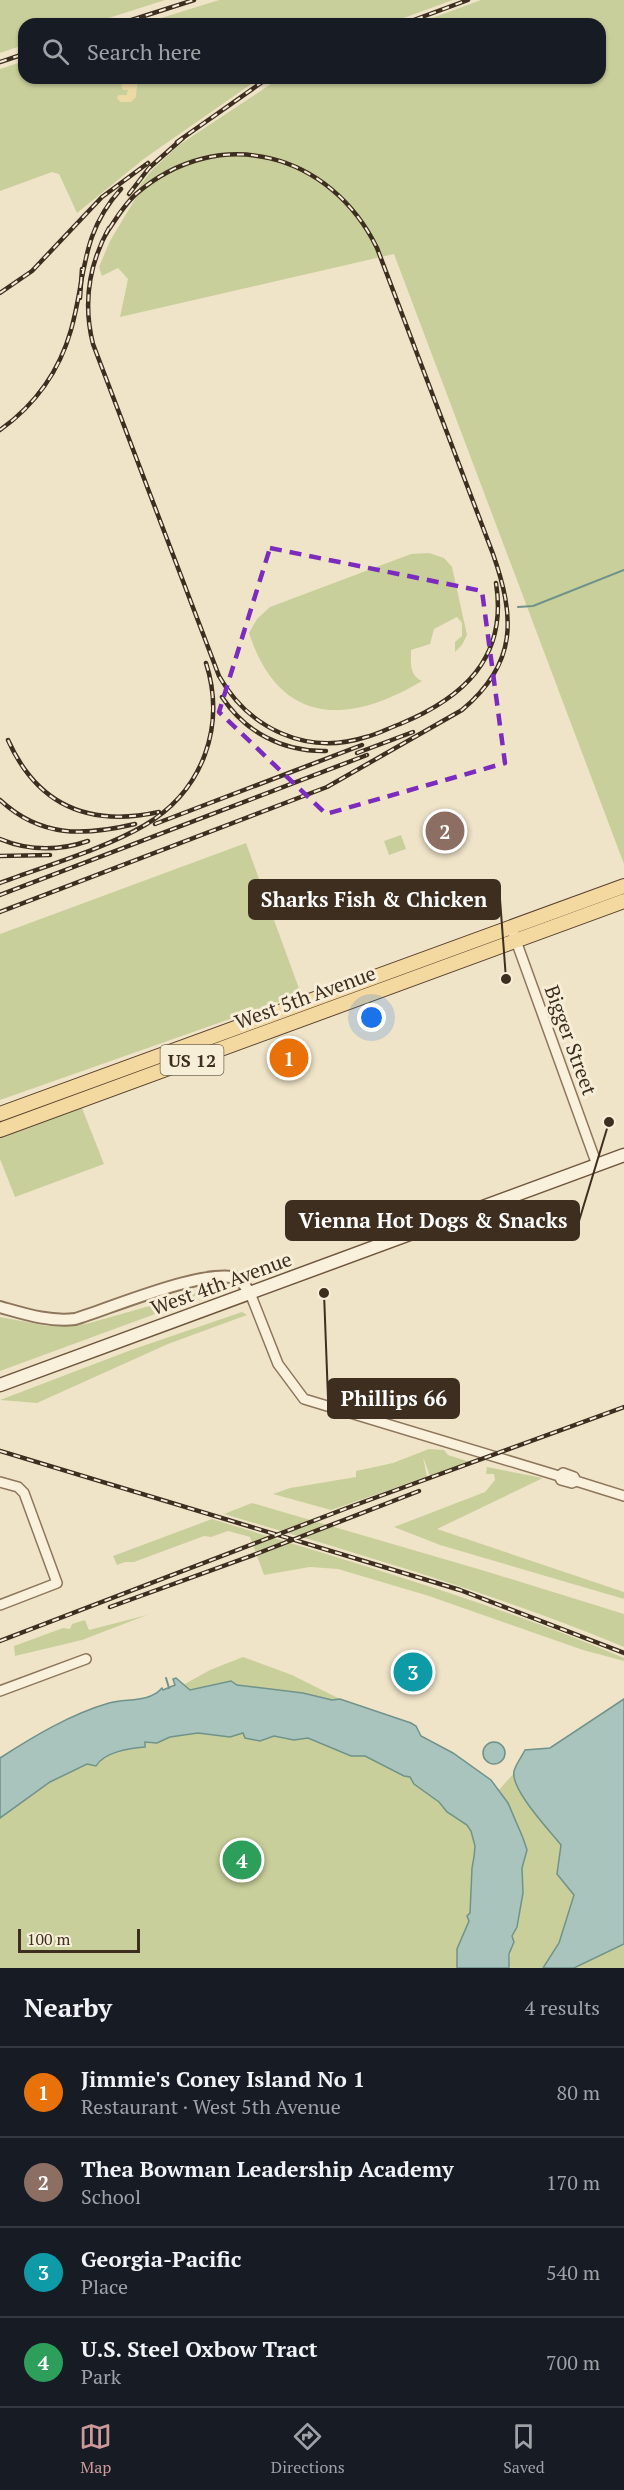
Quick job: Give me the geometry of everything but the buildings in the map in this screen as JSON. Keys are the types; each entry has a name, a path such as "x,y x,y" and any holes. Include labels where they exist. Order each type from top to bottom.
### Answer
{"main road":[{"name":"West 5th Avenue","path":"0,1130 514,934 624,886"},
{"name":"West 5th Avenue","path":"514,934 624,901"},
{"name":"West 5th Avenue","path":"0,1114 79,1084 381,983"},
{"path":"79,1084 85,1099"},
{"name":"West 4th Avenue","path":"0,1385 624,1155"}],"street":[{"name":"Bigger Street","path":"514,934 597,1165"},
{"path":"0,1307 40,1318 69,1320 189,1282 226,1275 240,1279 250,1293 278,1364 304,1399 559,1476 561,1480 571,1483 576,1481 624,1496"},
{"path":"0,1482 18,1487 24,1493 57,1583 0,1605"},
{"path":"0,1691 86,1659"}],"highlighted area":[{"path":"270,548 482,591 505,763 326,814 219,712"}],"green space":[{"path":"0,0 165,0 109,18 18,18 18,47 0,53"},
{"path":"219,0 453,0 404,18 161,18"},
{"path":"481,0 624,0 624,864 394,254 120,317 128,279 118,268 102,276 99,267 110,241 144,184 137,189 152,170 179,145 271,84 606,84 606,18 432,18"},
{"path":"18,63 18,84 123,84 128,90 127,96 119,95 117,98 121,102 137,88 137,84 251,84 145,158 77,213 59,174 52,172 0,191 0,69"},
{"path":"429,553 444,558 452,567 467,635 455,652 455,642 462,636 462,623 457,617 434,629 430,644 411,650 413,672 422,681 394,696 368,705 342,710 319,708 297,700 278,686 262,663 249,633 257,619 270,607 411,554"},
{"path":"401,835 406,849 389,855 384,841"},
{"path":"246,843 301,994 0,1100 0,934"},
{"path":"82,1108 104,1164 15,1197 0,1159 0,1138"},
{"path":"224,1285 226,1288 0,1371 0,1317 48,1326 86,1324"},
{"path":"242,1312 247,1315 168,1344 37,1403 0,1400 131,1350"},
{"path":"429,1449 444,1450 448,1455 470,1462 430,1476 423,1457 427,1477 331,1510 273,1494 290,1488 356,1477 356,1471 393,1463"},
{"path":"487,1467 543,1478 437,1529 624,1592 624,1599 440,1545 394,1527 485,1492 495,1480 494,1474 486,1474"},
{"path":"252,1503 624,1614 624,1647 476,1592 376,1559 224,1514"},
{"path":"212,1519 471,1600 574,1637 624,1658 624,1661 583,1650 429,1596 338,1569 310,1567 264,1575 250,1537 228,1531 211,1537 204,1536 134,1562 117,1565 113,1556"},
{"path":"147,1615 82,1640 15,1656 14,1646 63,1628 70,1629 72,1624 85,1620 89,1630"},
{"path":"243,1657 292,1675 340,1699 332,1700 303,1693 237,1685 231,1681 190,1690 183,1685 210,1670"},
{"path":"290,1725 408,1764 483,1831 485,1890 458,1968 0,1968 0,1814 59,1771 172,1726"},
{"path":"514,1773 515,1781 525,1800 561,1845 557,1874 574,1894 559,1943 543,1968 509,1968 512,1936 517,1927 523,1893 522,1868 527,1850 512,1812 498,1791"},
{"path":"624,1944 624,1968 574,1968"}],"sand":[{"path":"122,84 137,84 136,97 131,102 121,102 117,98 119,95 127,95 128,90 123,90"}],"water":[{"path":"176,1678 190,1690 231,1681 237,1685 303,1693 332,1700 340,1699 411,1723 416,1726 421,1736 453,1753 491,1780 508,1803 527,1850 522,1868 523,1893 517,1927 512,1936 514,1942 509,1954 509,1968 457,1968 457,1949 469,1921 467,1916 470,1913 475,1846 467,1825 447,1812 439,1802 414,1784 410,1777 365,1756 351,1756 308,1738 294,1740 274,1736 260,1741 245,1738 243,1733 230,1737 198,1733 170,1737 157,1743 145,1742 145,1747 111,1754 96,1766 87,1764 50,1782 0,1818 0,1758 67,1719 109,1703 151,1696 162,1688 163,1690 175,1685 173,1679"},
{"path":"624,1699 624,1944 574,1968 543,1968 559,1943 574,1895 557,1874 561,1845 524,1798 514,1779 514,1771 525,1750 550,1748"},
{"path":"494,1742 502,1745 505,1753 502,1761 494,1764 486,1761 483,1753 486,1745"}],"waterway":[{"path":"518,607 533,606 624,570"},
{"path":"166,1678 169,1688"}],"railway":[{"path":"138,18 194,0"},
{"path":"419,18 468,0"},
{"path":"0,62 18,56"},
{"path":"177,142 259,84"},
{"path":"129,194 149,168 183,138"},
{"path":"0,912 327,787 462,710 494,675 507,638 508,619 505,598 493,554 377,248 357,215 332,189 302,170 270,158 237,154 202,159 168,172 136,194 106,234"},
{"path":"0,293 32,271 102,197 148,163"},
{"path":"0,430 35,398 60,360 76,311 91,239 108,206 121,189"},
{"path":"109,228 97,256 90,284 88,314 93,344 219,676 246,711 263,724 282,734 322,743 344,742 370,736 423,714 461,688 488,654 495,633 498,610 496,583"},
{"path":"80,298 82,269"},
{"path":"0,883 129,834 165,811 182,794 205,755 211,733 212,687 206,663"},
{"path":"222,697 242,720 266,738 295,748 326,751"},
{"path":"357,753 413,732"},
{"path":"8,740 20,763 35,782 51,796 69,807 111,816 134,816 159,812"},
{"path":"155,824 362,745"},
{"path":"0,895 367,755"},
{"path":"0,800 31,821 64,831 98,831 135,824"},
{"path":"0,839 33,848 66,847 88,841"},
{"path":"0,856 50,855"},
{"path":"0,1641 347,1508 624,1407"},
{"path":"0,1451 460,1590 624,1653"},
{"path":"110,1607 419,1491"}],"place":[{"name":"Thea Bowman Leadership Academy","path":"445,831"},
{"name":"Sharks Fish & Chicken","path":"506,979"},
{"name":"Jimmie's Coney Island No 1","path":"289,1058"},
{"name":"Vienna Hot Dogs & Snacks","path":"609,1122"},
{"name":"Phillips 66","path":"324,1293"},
{"name":"Georgia-Pacific","path":"413,1672"},
{"name":"U.S. Steel Oxbow Tract","path":"242,1860"}]}
